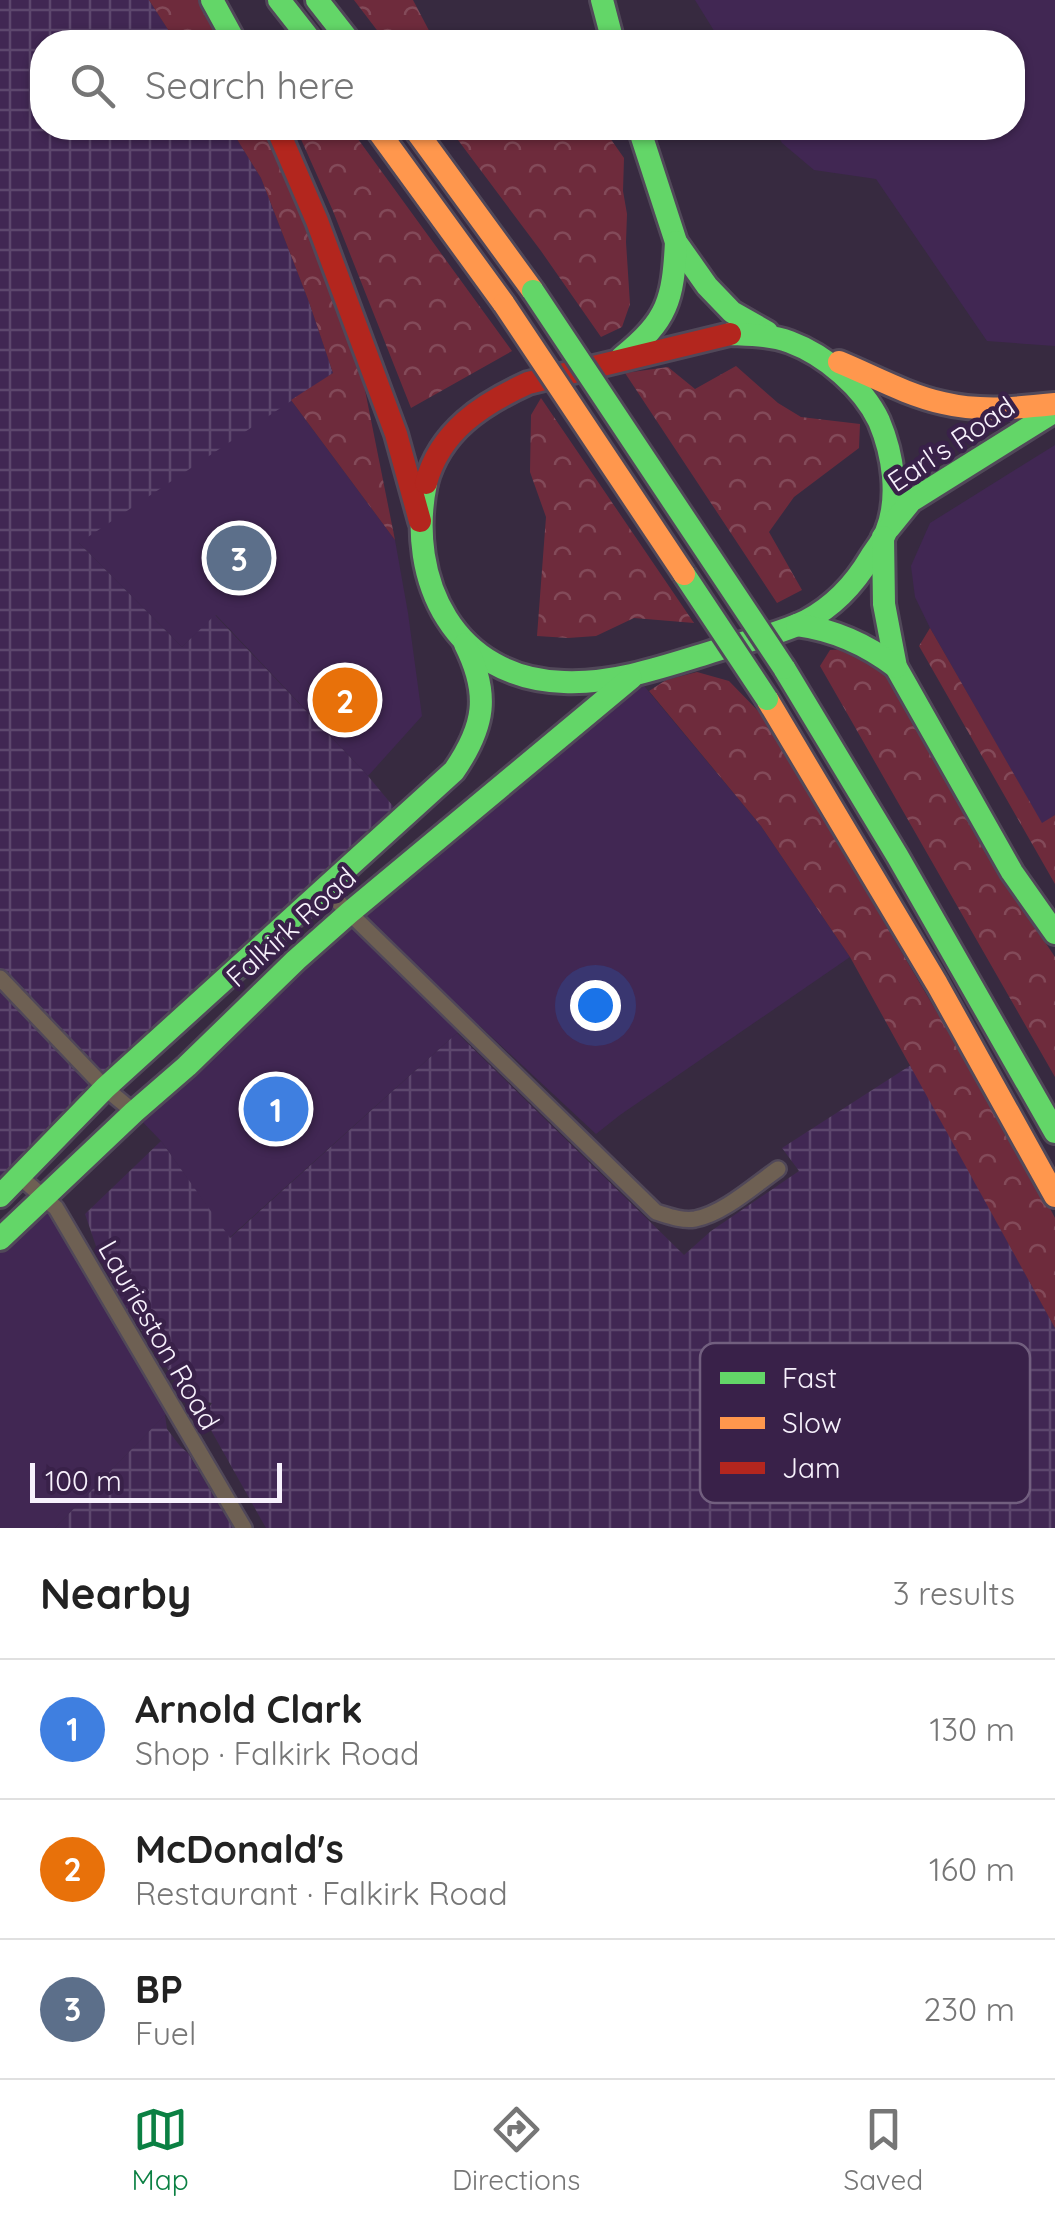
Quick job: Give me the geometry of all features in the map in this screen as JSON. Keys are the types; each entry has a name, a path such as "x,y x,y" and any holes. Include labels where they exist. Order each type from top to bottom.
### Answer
{"main road":[{"path":"212,0 228,30"},
{"path":"279,0 303,30"},
{"path":"317,0 341,30"},
{"path":"602,0 610,30"},
{"path":"282,140 317,221 396,434 420,522 423,566 430,592 463,641 500,666 544,680 574,683 635,675 817,616 840,598 862,572 884,535 892,512 890,456 867,398 851,380 732,312 707,286 676,242 643,140"},
{"path":"385,140 504,304 767,699 937,984 1055,1196"},
{"path":"423,140 532,292 784,668 953,951 1055,1132"},
{"path":"616,362 645,340 664,317 674,280 676,242"},
{"path":"420,522 434,460 460,424 503,394 528,383 730,334 792,343"},
{"name":"Earl's Road","path":"792,343 940,402 974,408 1055,408"},
{"name":"Earl's Road","path":"884,535 911,502 1055,408"},
{"path":"884,535 884,608 896,667 1012,872 1055,933"},
{"path":"797,625 816,626 852,638 896,667"},
{"name":"Falkirk Road","path":"0,1196 105,1088 454,771 478,734 481,717 480,678 463,641"},
{"name":"Falkirk Road","path":"0,1239 296,960 635,675"}],"street":[{"path":"325,890 656,1212 695,1219 717,1211 778,1169"},
{"path":"0,978 105,1088 134,1112"},
{"name":"Laurieston Road","path":"19,1176 56,1208 244,1528"}],"shaded area":[{"path":"0,0 149,0 168,30 30,30 30,140 237,140 261,178 333,373 79,543 182,647 215,615 402,817 0,1196"},
{"path":"695,0 1055,0 1055,346 987,341 876,179 814,170 780,140 1025,140 1025,30 714,30"},
{"path":"291,400 395,540 422,716 368,776 216,615 182,647 78,542"},
{"path":"1055,445 1055,815 1042,824 930,628 915,597 911,566 930,523"},
{"path":"635,675 761,826 850,957 596,1134 479,1025 457,1033 229,1238 161,1141 134,1113"},
{"path":"457,1033 684,1255 711,1231 799,1171 782,1148 911,1065 1055,1328 1055,1528 266,1528 212,1432 205,1414 212,1403 187,1398 121,1300 85,1214 161,1141 230,1238"},
{"path":"44,1196 172,1408 55,1528 0,1528 0,1239"},
{"path":"165,1415 167,1429 188,1453 233,1528 55,1528"}],"green space":[{"path":"149,0 199,0 215,30 168,30"},
{"path":"354,0 413,0 429,30 377,30"},
{"path":"237,140 271,140 360,365 395,540 291,400 333,373 261,178"},
{"path":"301,140 359,140 512,351 411,408"},
{"path":"458,140 611,140 624,158 630,304 622,327 601,337"},
{"path":"736,366 778,403 801,417 860,424 859,448 794,497 769,532 802,590 777,603 625,373 668,367 695,389"},
{"path":"541,398 694,623 634,618 596,636 537,636 546,517 530,472 531,415"},
{"path":"930,628 1042,823 1055,815 1055,884 919,646"},
{"path":"859,648 886,669 1009,888 1055,957 1055,1077 820,666 830,650"},
{"path":"697,672 729,681 763,716 1036,1181 1055,1218 1055,1328 850,957 761,826 649,691 666,680"}],"traffic: fast":[{"path":"212,0 228,30"},
{"path":"279,0 303,30"},
{"path":"317,0 341,30"},
{"path":"602,0 610,30"},
{"path":"643,140 676,242 707,286 732,312 767,332"},
{"path":"622,357 659,320 670,294 676,242"},
{"path":"533,291 784,668"},
{"path":"426,483 424,555 432,588 447,618 467,644 494,663 526,677 564,682 618,678 806,621 826,609 850,586 884,536 894,491 888,447 872,408 853,384 829,364 783,340 730,334"},
{"path":"889,528 911,501 1055,411"},
{"path":"883,537 884,604 896,667 1012,872 1055,933"},
{"path":"684,574 767,699"},
{"path":"797,625 850,639 896,667"},
{"path":"0,1196 105,1088 454,771 472,739 480,709 478,679 465,644"},
{"path":"784,668 898,857 1055,1132"},
{"path":"0,1239 296,960 631,678"}],"traffic: slow":[{"path":"385,140 504,304"},
{"path":"423,140 533,291"},
{"path":"504,304 684,574"},
{"path":"839,362 916,395 957,406 1055,404"},
{"path":"767,699 937,984 1055,1196"}],"traffic: jam":[{"path":"282,140 317,221 396,434 420,521"},
{"path":"426,483 441,448 452,434 479,410 511,391 528,383 730,334"}],"place":[{"name":"BP","path":"239,558"},
{"name":"McDonald's","path":"345,700"},
{"name":"Arnold Clark","path":"276,1109"}]}
